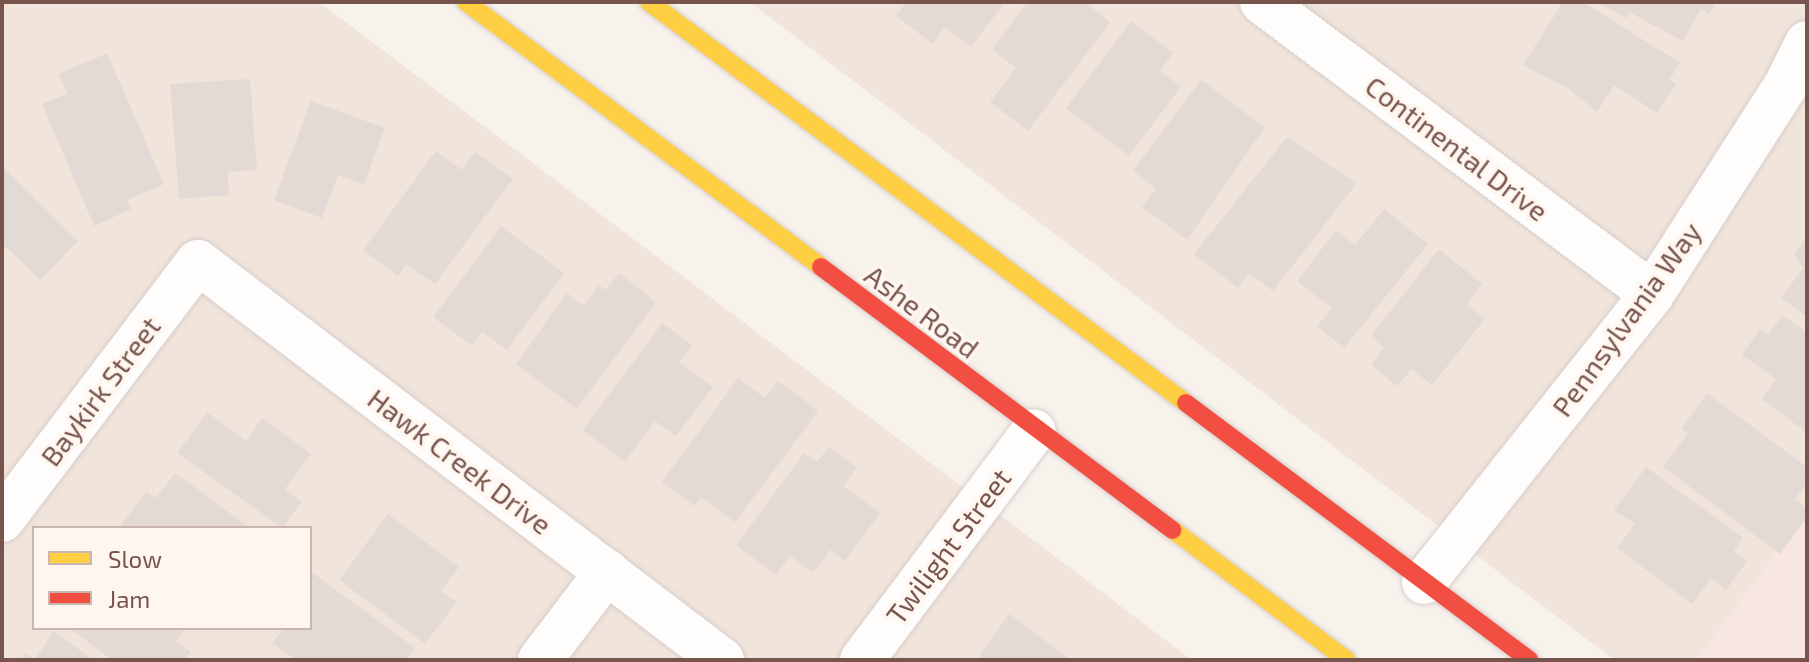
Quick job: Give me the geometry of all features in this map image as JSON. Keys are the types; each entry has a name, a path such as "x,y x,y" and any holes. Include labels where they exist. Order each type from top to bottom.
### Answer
{"street":[{"name":"Ashe Road","path":"466,2 1034,431 1347,660"},
{"path":"649,2 1529,660"},
{"name":"Continental Drive","path":"1262,2 1652,294"},
{"name":"Pennsylvania Way","path":"1424,582 1652,294 1785,87 1807,43"},
{"name":"Baykirk Street","path":"2,520 198,262"},
{"name":"Hawk Creek Drive","path":"198,262 722,660"},
{"name":"Twilight Street","path":"862,660 1034,431"},
{"path":"540,660 607,572"}],"shaded area":[{"path":"2,2 319,2 1192,660 2,660"},
{"path":"750,2 1807,2 1807,512 1696,660 1614,660"},
{"path":"1807,512 1807,660 1696,660"}],"building":[{"path":"906,2 1005,2 971,47 945,27 933,44 896,16"},
{"path":"1028,2 1084,2 1110,22 1028,131 990,102 1016,68 992,50"},
{"path":"1563,2 1583,2 1680,63 1669,80 1676,84 1657,113 1614,85 1597,112 1568,88 1523,65"},
{"path":"1597,2 1716,2 1709,14 1701,9 1683,41 1629,12 1626,18"},
{"path":"1131,21 1173,53 1160,71 1181,87 1129,156 1066,108"},
{"path":"107,53 164,184 127,200 131,209 94,226 42,104 67,94 59,74"},
{"path":"250,79 257,170 228,172 229,195 179,199 170,84"},
{"path":"1201,80 1265,127 1187,240 1142,207 1156,189 1133,171"},
{"path":"311,101 385,128 364,184 338,175 322,218 274,200"},
{"path":"1287,137 1357,183 1273,291 1249,273 1238,288 1194,254"},
{"path":"436,151 462,170 475,152 513,179 435,284 406,264 398,276 363,250"},
{"path":"2,166 78,241 40,280 5,246 2,249"},
{"path":"1384,209 1428,244 1344,348 1317,326 1332,308 1297,281 1336,230 1355,245"},
{"path":"501,226 564,273 507,350 482,332 472,346 433,317"},
{"path":"1807,237 1807,317 1781,298 1803,268 1794,254"},
{"path":"1439,249 1482,284 1467,304 1485,319 1432,385 1412,369 1397,386 1371,365 1384,347 1371,336"},
{"path":"619,273 656,302 577,409 516,364 567,293 584,306 599,285 606,290"},
{"path":"1783,315 1807,333 1807,433 1762,399 1776,379 1742,355 1760,329 1768,335"},
{"path":"662,323 692,345 679,362 713,387 676,436 655,421 625,462 583,430"},
{"path":"738,378 765,398 778,381 818,411 735,522 701,497 694,506 662,482"},
{"path":"1707,393 1807,467 1807,483 1795,499 1807,509 1807,518 1780,554 1663,467 1688,434 1681,429"},
{"path":"207,412 246,441 262,418 311,454 285,489 302,502 284,526 279,526 177,453"},
{"path":"829,447 857,468 843,486 880,513 845,561 830,550 813,573 790,556 776,575 736,545 804,453 817,462"},
{"path":"1646,467 1743,538 1734,551 1747,561 1726,590 1711,578 1692,604 1617,548 1635,524 1614,510"},
{"path":"175,473 247,526 120,526 146,491 156,498"},
{"path":"388,514 459,567 441,591 457,602 425,644 339,580"},
{"path":"312,572 415,648 406,660 296,660 272,643 282,630 312,630"},
{"path":"1009,614 1071,660 976,660"},
{"path":"72,630 184,630 176,641 191,652 185,660 112,660"},
{"path":"54,631 93,660 20,660 26,653 35,659"}],"traffic: slow":[{"path":"466,2 821,267"},
{"path":"649,2 1186,403"},
{"path":"1173,530 1347,660"}],"traffic: jam":[{"path":"821,267 1173,530"},
{"path":"1186,403 1529,660"}]}
